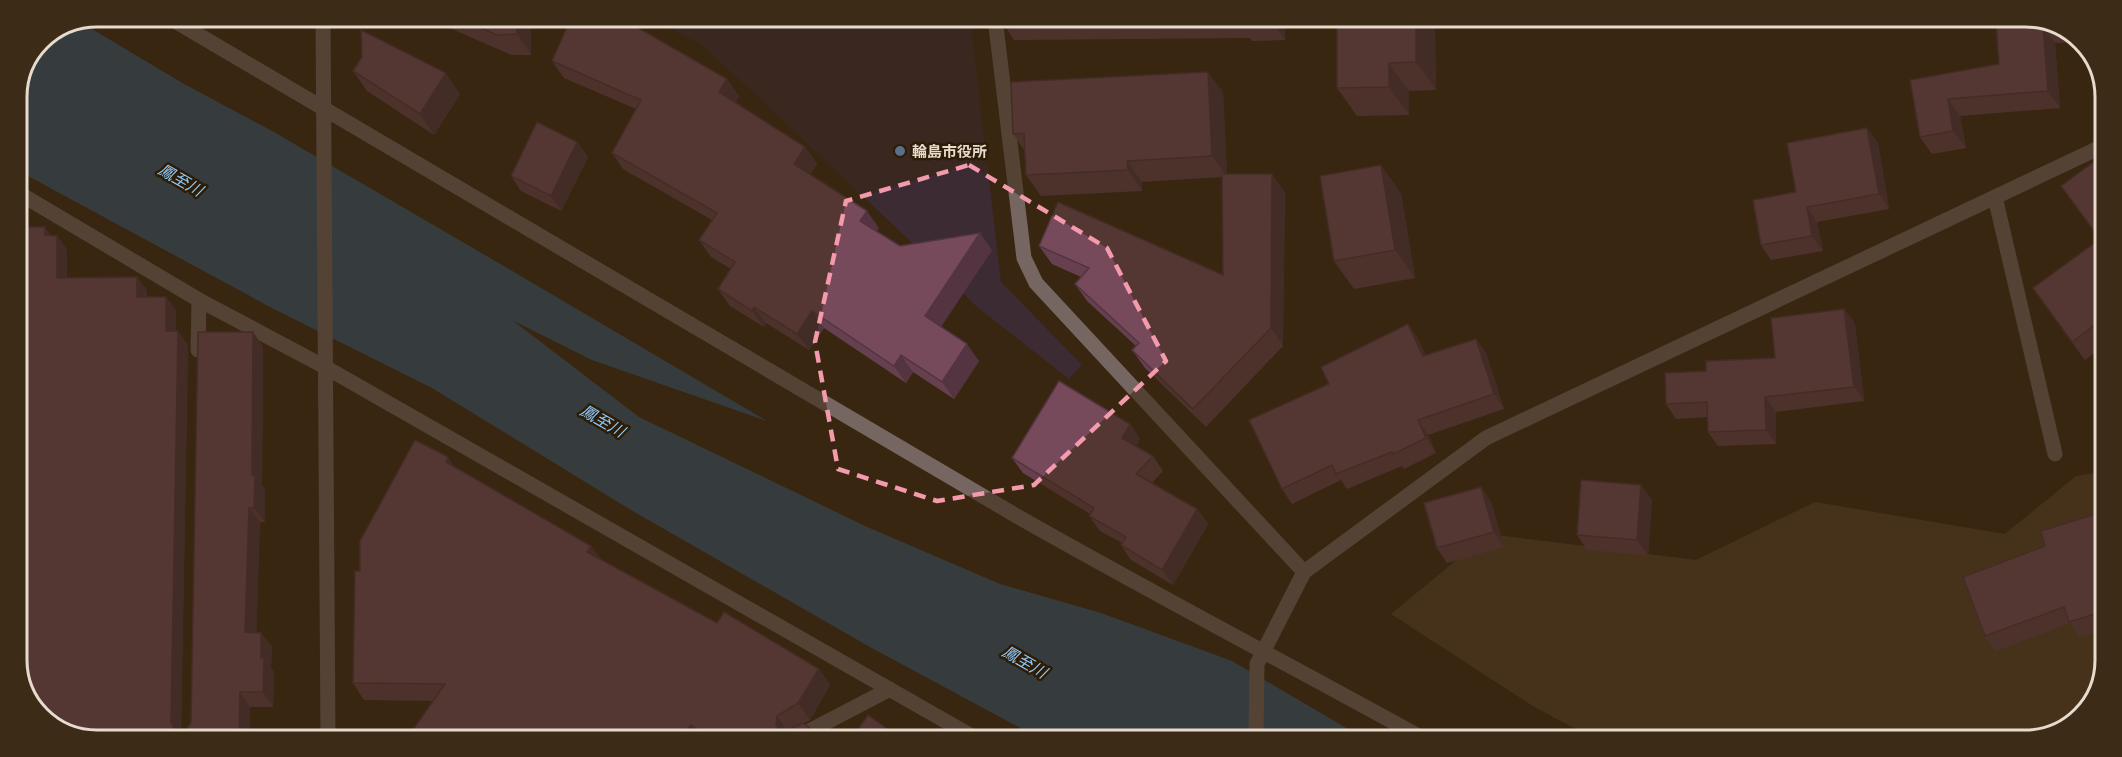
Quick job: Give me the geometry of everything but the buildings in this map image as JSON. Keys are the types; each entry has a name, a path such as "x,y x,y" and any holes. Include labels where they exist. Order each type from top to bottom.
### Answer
{"street":[{"path":"185,27 1260,657 1406,730"},
{"path":"323,27 328,730"},
{"path":"996,27 1024,258 1036,283 1304,572"},
{"path":"2087,153 2095,144"},
{"path":"1256,730 1260,657 1304,572 1486,438 2095,149"},
{"path":"1995,197 2055,454"},
{"path":"27,198 199,300 325,367 961,730"},
{"path":"198,371 199,300"},
{"path":"811,730 890,689"}],"highlighted area":[{"path":"969,165 1107,248 1166,361 1034,485 937,501 838,469 815,342 846,201"}],"shaded area":[{"name":"輪島市役所","path":"668,27 971,27 1001,282 1082,365 1069,379 977,307 704,46"},
{"path":"2095,473 2094,669 2086,695 2071,713 2056,723 2034,729 1577,730 1533,706 1391,614 1488,534 1696,560 1815,502 2005,534 2076,476"}],"water":[{"name":"鳳至川","path":"90,28 184,84 272,131 767,421 592,360 512,320 639,417 865,526 1000,584 1101,613 1232,661 1350,730 1024,730 870,647 631,510 432,388 272,308 27,175 28,84 39,58 58,39 70,32"}],"place":[{"name":"輪島市役所","path":"900,151"}]}
